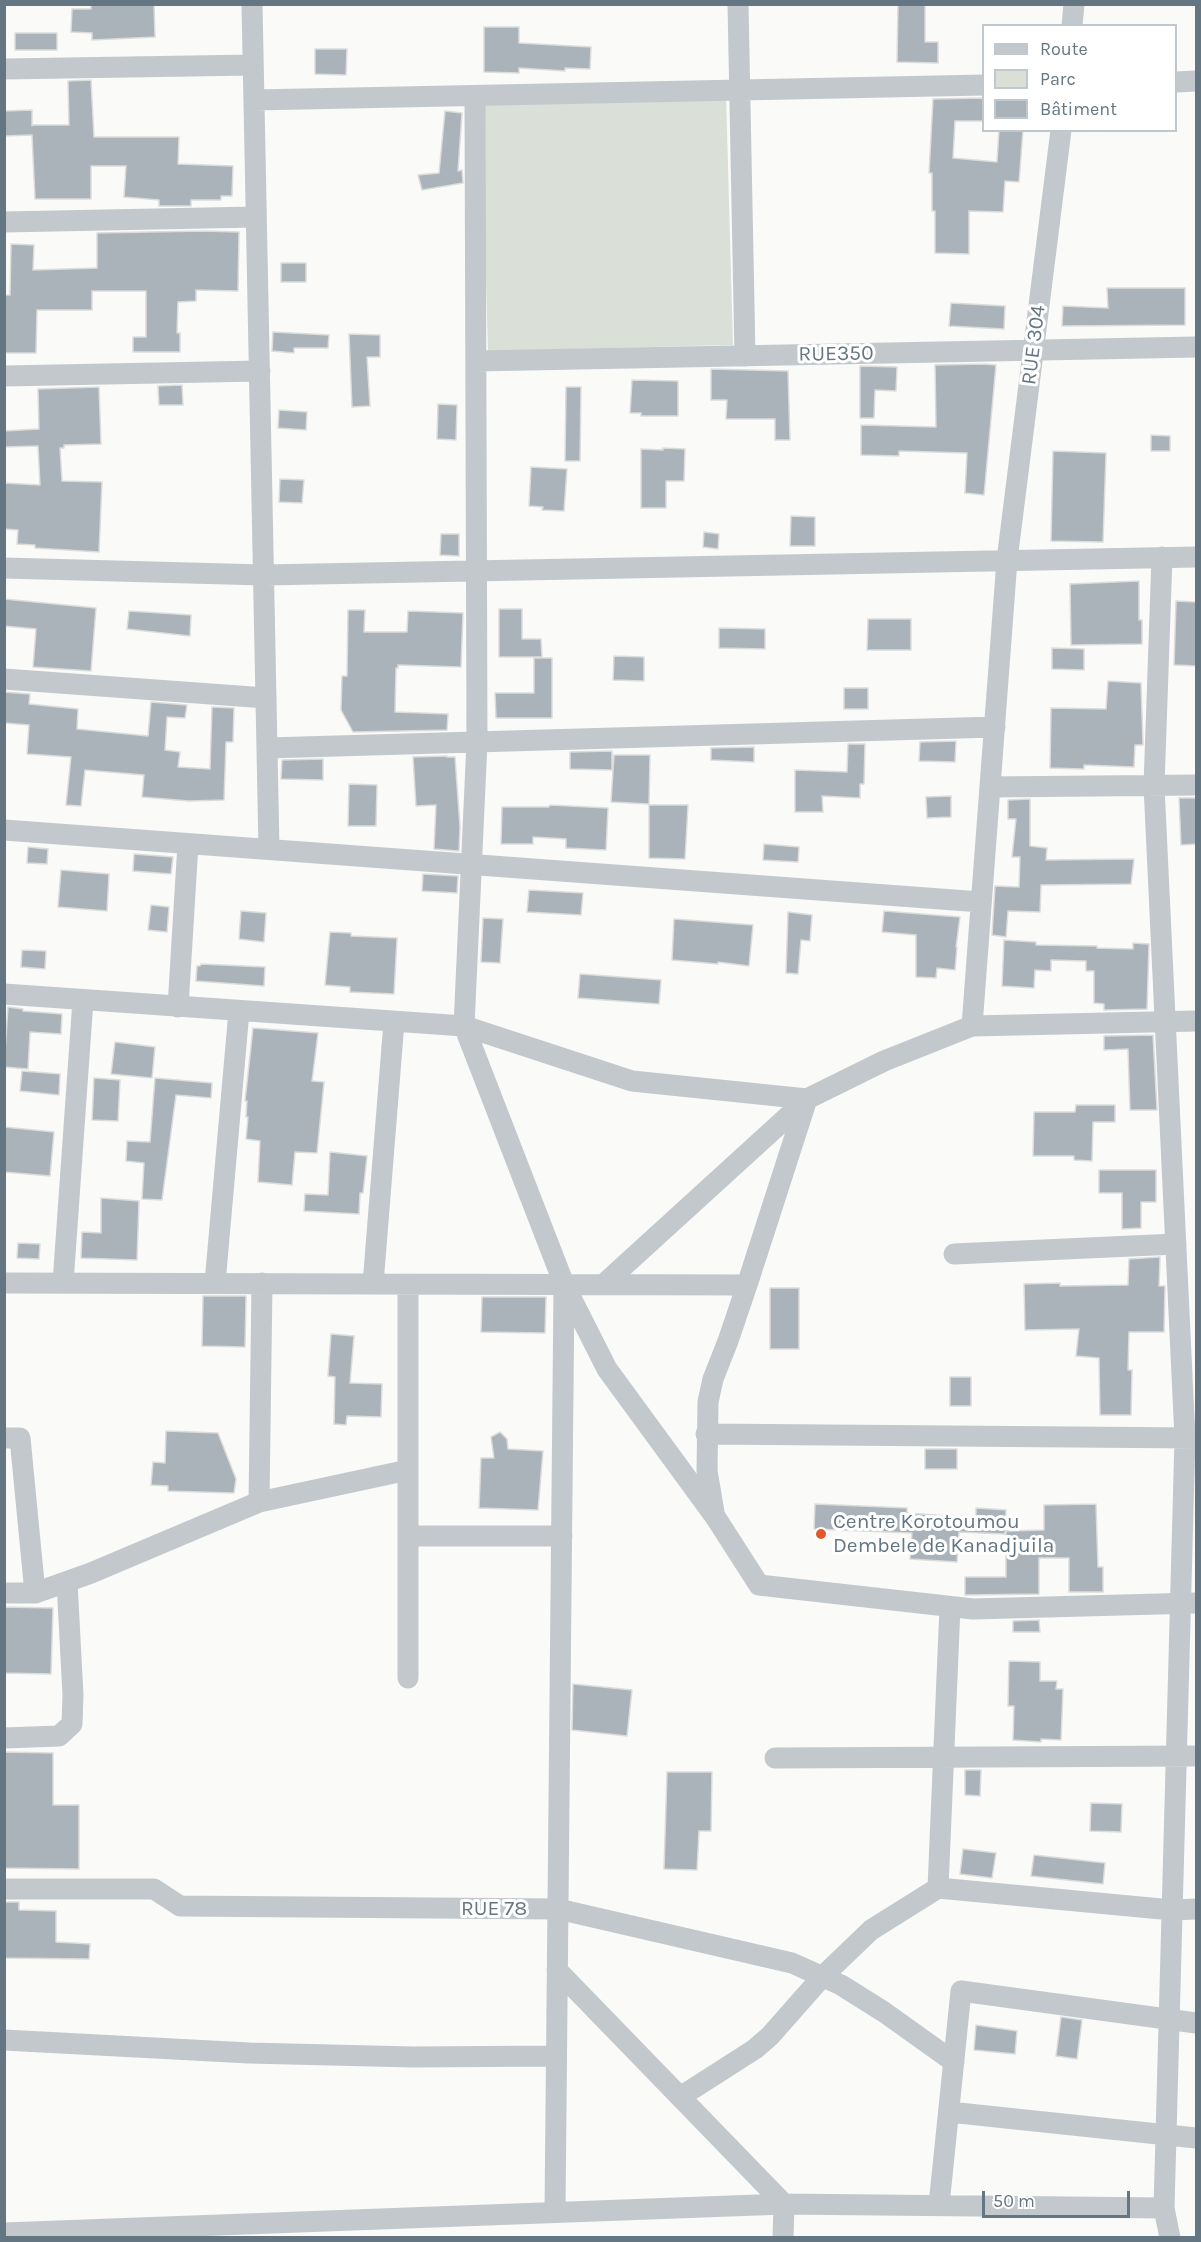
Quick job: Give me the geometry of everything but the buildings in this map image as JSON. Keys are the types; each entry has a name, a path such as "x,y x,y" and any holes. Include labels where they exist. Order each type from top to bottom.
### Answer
{"street":[{"path":"252,4 269,849"},
{"path":"738,4 745,356"},
{"path":"1072,24 1074,4"},
{"path":"4,69 253,64"},
{"path":"1177,82 1197,81"},
{"path":"254,100 982,86"},
{"path":"475,96 477,742 464,1026 564,1284 607,1369 716,1518 759,1585 973,1609 1189,1603"},
{"name":"RUE 304","path":"972,1026 1007,560 1060,132"},
{"path":"4,222 256,217"},
{"name":"RUE350","path":"476,361 1197,347"},
{"path":"4,376 260,371"},
{"path":"4,568 264,575 1197,556"},
{"path":"1162,557 1154,786 1176,1244 1191,1438 1187,1756 1172,1910 1164,2208 1170,2238"},
{"path":"4,678 266,698"},
{"path":"267,748 995,727"},
{"path":"990,787 1197,786"},
{"path":"4,830 981,902"},
{"path":"178,1007 188,844"},
{"path":"4,994 464,1026 632,1081 807,1099"},
{"path":"63,1283 83,1000"},
{"path":"215,1283 239,1011"},
{"path":"604,1284 807,1099 884,1061 972,1026 1197,1021"},
{"path":"373,1284 394,1022"},
{"path":"716,1518 707,1471 708,1402 713,1379 747,1285 807,1099"},
{"path":"954,1254 1176,1244"},
{"path":"4,1283 747,1285"},
{"path":"259,1502 262,1283"},
{"path":"408,1284 408,1678"},
{"path":"555,2211 564,1284"},
{"path":"706,1434 1191,1438"},
{"path":"4,1438 21,1438 34,1593"},
{"path":"4,1593 34,1593 67,1582 259,1502 408,1470"},
{"path":"408,1536 562,1536"},
{"path":"4,1738 59,1736 72,1724 73,1695 67,1582"},
{"path":"938,1888 950,1606"},
{"path":"775,1758 1187,1756"},
{"path":"680,2097 755,2049 770,2036 822,1977 871,1930 938,1888 1172,1910 1197,1909"},
{"name":"RUE 78","path":"4,1889 154,1889 180,1906 558,1909 792,1963 841,1985 884,2012 954,2062"},
{"path":"557,1971 784,2204 783,2238"},
{"path":"939,2205 961,1991 1197,2023"},
{"path":"4,2040 249,2053 413,2057 556,2056"},
{"path":"948,2112 1197,2138"},
{"path":"4,2233 246,2231 555,2211 784,2204 1164,2208"}],"green space":[{"path":"726,94 733,345 488,351 481,100"}],"place":[{"name":"Centre Korotoumou Dembele de Kanadjuila","path":"821,1534"}]}
